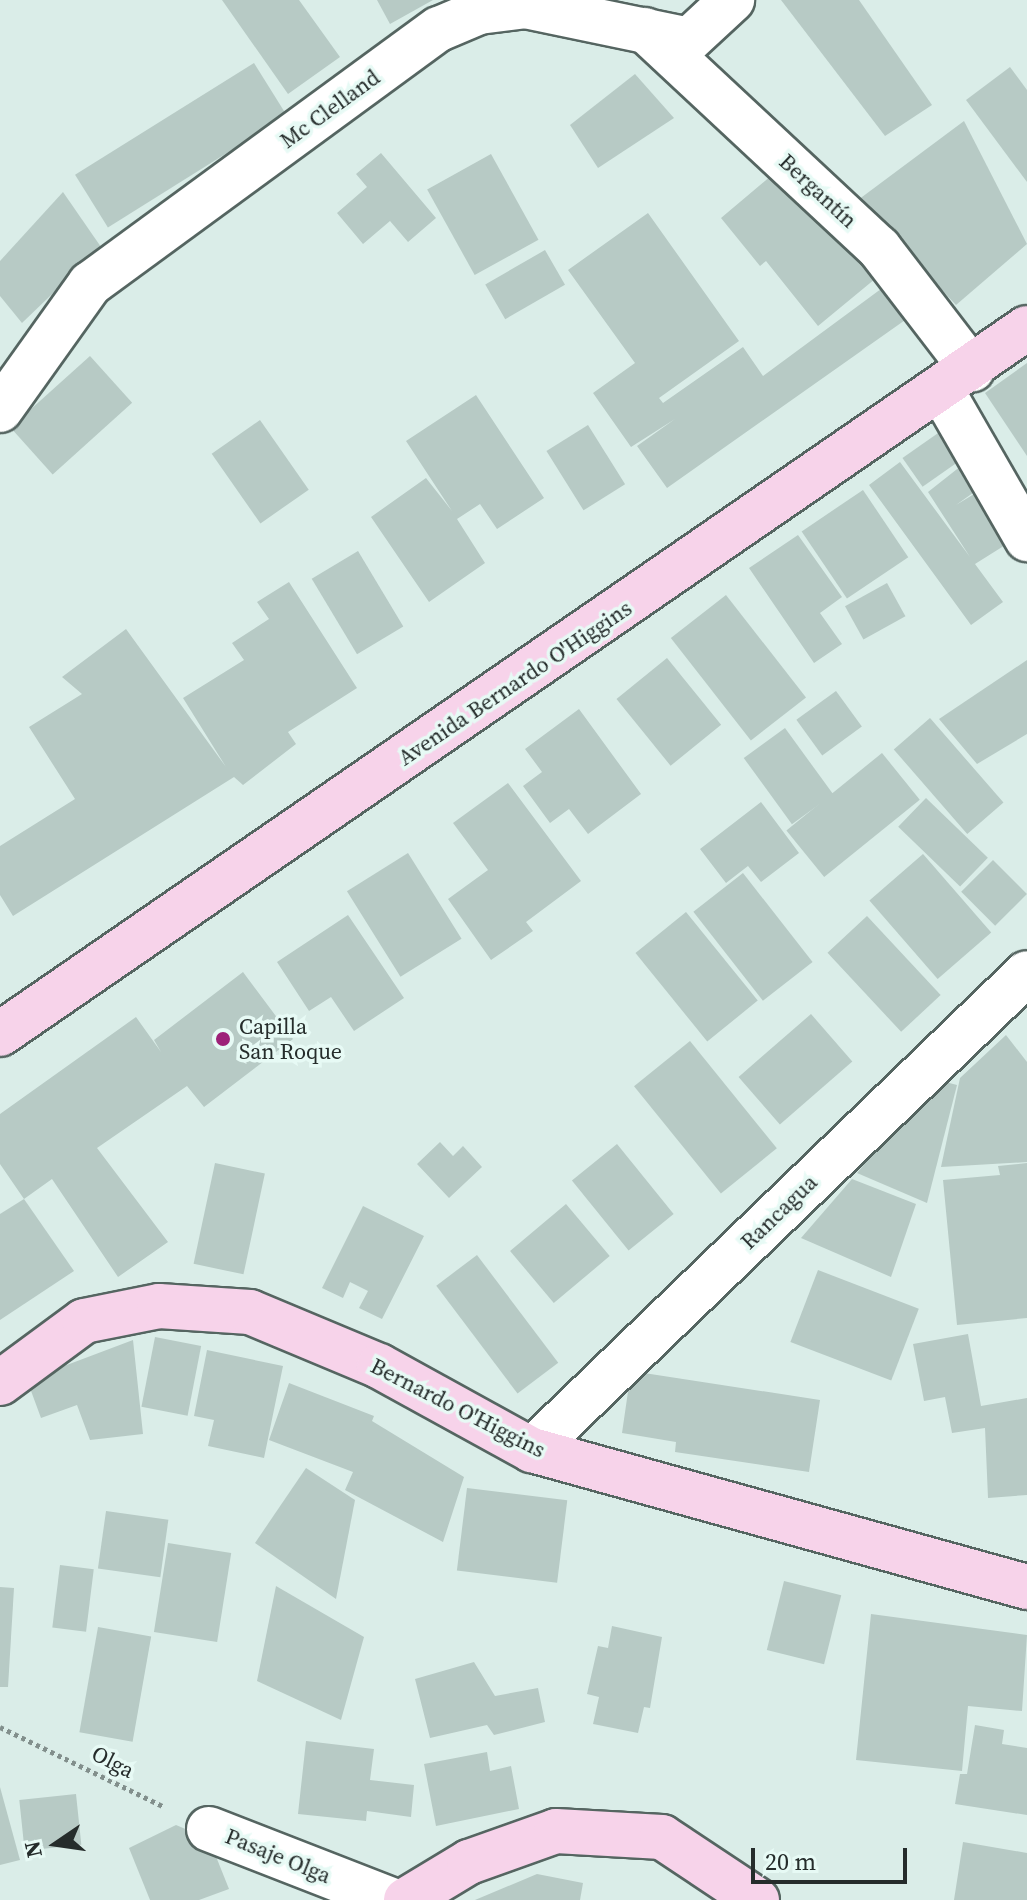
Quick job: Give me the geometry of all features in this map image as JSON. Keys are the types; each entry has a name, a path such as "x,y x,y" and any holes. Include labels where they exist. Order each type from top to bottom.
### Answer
{"main road":[{"name":"Avenida Bernardo O'Higgins","path":"0,1034 957,380 1027,328"},
{"name":"Bernardo O'Higgins","path":"0,1383 84,1321 159,1306 250,1312 379,1366 532,1450 1027,1587"},
{"path":"406,1900 469,1862 556,1831 662,1837 757,1900"}],"street":[{"name":"Mc Clelland","path":"0,410 90,284 439,29 479,12 525,6 689,40 732,0"},
{"name":"Bergantín","path":"645,30 879,248 957,380 1027,539"},
{"name":"Rancagua","path":"532,1450 1027,973"},
{"name":"Pasaje Olga","path":"209,1829 391,1900"}],"path":[{"name":"Olga","path":"0,1727 209,1829"}],"building":[{"path":"222,0 299,0 340,57 288,94"},
{"path":"377,0 433,0 390,24"},
{"path":"781,0 859,0 932,105 885,136"},
{"path":"254,63 287,116 108,227 75,175"},
{"path":"1010,67 1027,90 1027,182 966,100"},
{"path":"635,74 674,118 598,168 570,125"},
{"path":"964,121 1027,244 956,305 858,200"},
{"path":"381,153 436,218 408,242 390,221 363,244 337,213 367,187 356,174"},
{"path":"491,154 539,240 475,275 427,189"},
{"path":"778,170 881,274 818,326 766,261 760,266 721,218"},
{"path":"63,192 101,247 22,323 0,296 0,261"},
{"path":"648,213 739,341 659,398 663,403 743,347 763,376 885,286 908,318 667,488 637,446 675,419 631,447 593,393 635,363 568,270"},
{"path":"545,250 565,285 505,319 485,284"},
{"path":"90,356 132,403 53,474 10,428"},
{"path":"1027,363 1027,456 985,393"},
{"path":"476,395 544,498 497,529 480,504 457,519 485,563 429,602 371,517 426,478 452,511 406,441"},
{"path":"260,420 309,490 260,523 212,454"},
{"path":"588,425 625,484 584,510 546,451"},
{"path":"941,431 961,460 923,487 902,458"},
{"path":"900,462 970,557 928,492 966,462 984,485 956,505 989,485 1021,535 975,564 1003,602 971,625 869,485"},
{"path":"863,490 908,557 847,599 802,531"},
{"path":"798,535 842,597 820,613 842,644 814,663 749,568"},
{"path":"358,551 403,626 357,654 312,579"},
{"path":"289,582 357,688 288,732 296,744 243,785 234,777 13,916 0,895 0,846 75,799 29,727 82,694 62,677 126,629 226,767 183,698 244,660 232,643 269,619 257,602"},
{"path":"887,583 905,616 863,640 845,606"},
{"path":"726,595 806,697 751,741 671,638"},
{"path":"667,658 721,725 671,766 616,699"},
{"path":"1027,660 1027,734 977,764 939,719"},
{"path":"836,691 862,727 822,755 796,720"},
{"path":"579,709 641,794 588,834 569,809 550,823 523,786 542,772 525,749"},
{"path":"930,718 1003,803 967,834 894,749"},
{"path":"785,728 833,794 792,824 744,758"},
{"path":"882,753 920,800 824,877 786,830"},
{"path":"508,783 581,881 526,922 533,931 491,960 448,899 488,870 453,823"},
{"path":"926,798 988,858 960,887 898,827"},
{"path":"761,802 799,853 761,882 748,866 726,883 700,849"},
{"path":"408,853 462,939 400,977 347,891"},
{"path":"923,854 991,932 938,979 869,901"},
{"path":"993,860 1027,894 995,926 961,892"},
{"path":"743,873 813,962 763,1001 693,912"},
{"path":"686,912 758,1001 707,1042 635,953"},
{"path":"348,915 404,998 354,1031 331,997 309,1011 277,962"},
{"path":"867,916 941,995 901,1032 828,953"},
{"path":"243,972 293,1039 204,1107 187,1086 97,1148 168,1242 118,1277 52,1179 24,1199 0,1164 0,1114 136,1017 161,1052 154,1040"},
{"path":"811,1014 852,1062 780,1125 739,1077"},
{"path":"1006,1035 1027,1062 1027,1162 941,1167 960,1078"},
{"path":"690,1041 777,1148 721,1194 634,1086"},
{"path":"934,1079 957,1085 927,1203 857,1173"},
{"path":"440,1142 453,1156 463,1146 482,1167 449,1198 417,1164"},
{"path":"617,1144 674,1214 629,1250 572,1181"},
{"path":"215,1163 265,1174 243,1274 194,1264"},
{"path":"1027,1163 1027,1318 957,1325 943,1180 1000,1175 998,1166"},
{"path":"852,1179 916,1204 891,1277 801,1238"},
{"path":"24,1199 74,1271 0,1320 0,1214"},
{"path":"566,1204 610,1256 554,1303 510,1251"},
{"path":"363,1206 424,1236 382,1319 359,1308 368,1291 350,1282 343,1298 322,1288"},
{"path":"477,1255 558,1363 518,1394 436,1286"},
{"path":"818,1270 919,1309 891,1381 790,1342"},
{"path":"968,1334 981,1406 1027,1398 1027,1495 988,1498 985,1428 952,1433 945,1397 924,1401 913,1344"},
{"path":"155,1337 201,1346 188,1416 141,1407"},
{"path":"133,1340 143,1434 90,1440 77,1405 41,1418 27,1380"},
{"path":"207,1350 283,1366 264,1458 208,1446 214,1420 194,1416"},
{"path":"631,1371 820,1400 809,1472 675,1452 676,1442 622,1433"},
{"path":"289,1383 374,1416 372,1421 464,1477 443,1542 345,1490 353,1472 269,1440"},
{"path":"306,1468 355,1500 336,1599 255,1543"},
{"path":"467,1488 567,1500 557,1583 457,1570"},
{"path":"106,1511 168,1520 160,1577 98,1568"},
{"path":"168,1543 231,1553 217,1642 154,1632"},
{"path":"60,1565 94,1569 86,1632 52,1628"},
{"path":"784,1581 841,1595 824,1664 767,1650"},
{"path":"276,1586 364,1637 341,1720 257,1681"},
{"path":"0,1587 14,1588 8,1687 0,1687"},
{"path":"871,1614 1027,1635 1022,1711 968,1706 962,1771 856,1760"},
{"path":"612,1626 662,1637 650,1708 644,1707 638,1733 593,1724 599,1697 587,1694 598,1646 608,1648"},
{"path":"98,1627 151,1636 133,1742 79,1732"},
{"path":"474,1662 495,1696 538,1688 545,1722 494,1735 487,1725 430,1738 415,1679"},
{"path":"975,1725 1004,1730 1002,1744 1027,1748 1027,1815 955,1804 960,1774 967,1774"},
{"path":"306,1741 374,1749 370,1780 414,1785 411,1817 367,1811 366,1821 298,1814"},
{"path":"487,1752 490,1771 511,1766 519,1809 436,1826 424,1764"},
{"path":"0,1787 20,1860 0,1865"},
{"path":"76,1794 81,1845 25,1851 19,1800"},
{"path":"176,1825 209,1839 229,1889 199,1900 150,1900 129,1848"},
{"path":"963,1842 1027,1853 1027,1900 954,1900"},
{"path":"537,1874 583,1883 580,1900 475,1900"}],"place":[{"name":"Capilla San Roque","path":"223,1039"}]}
